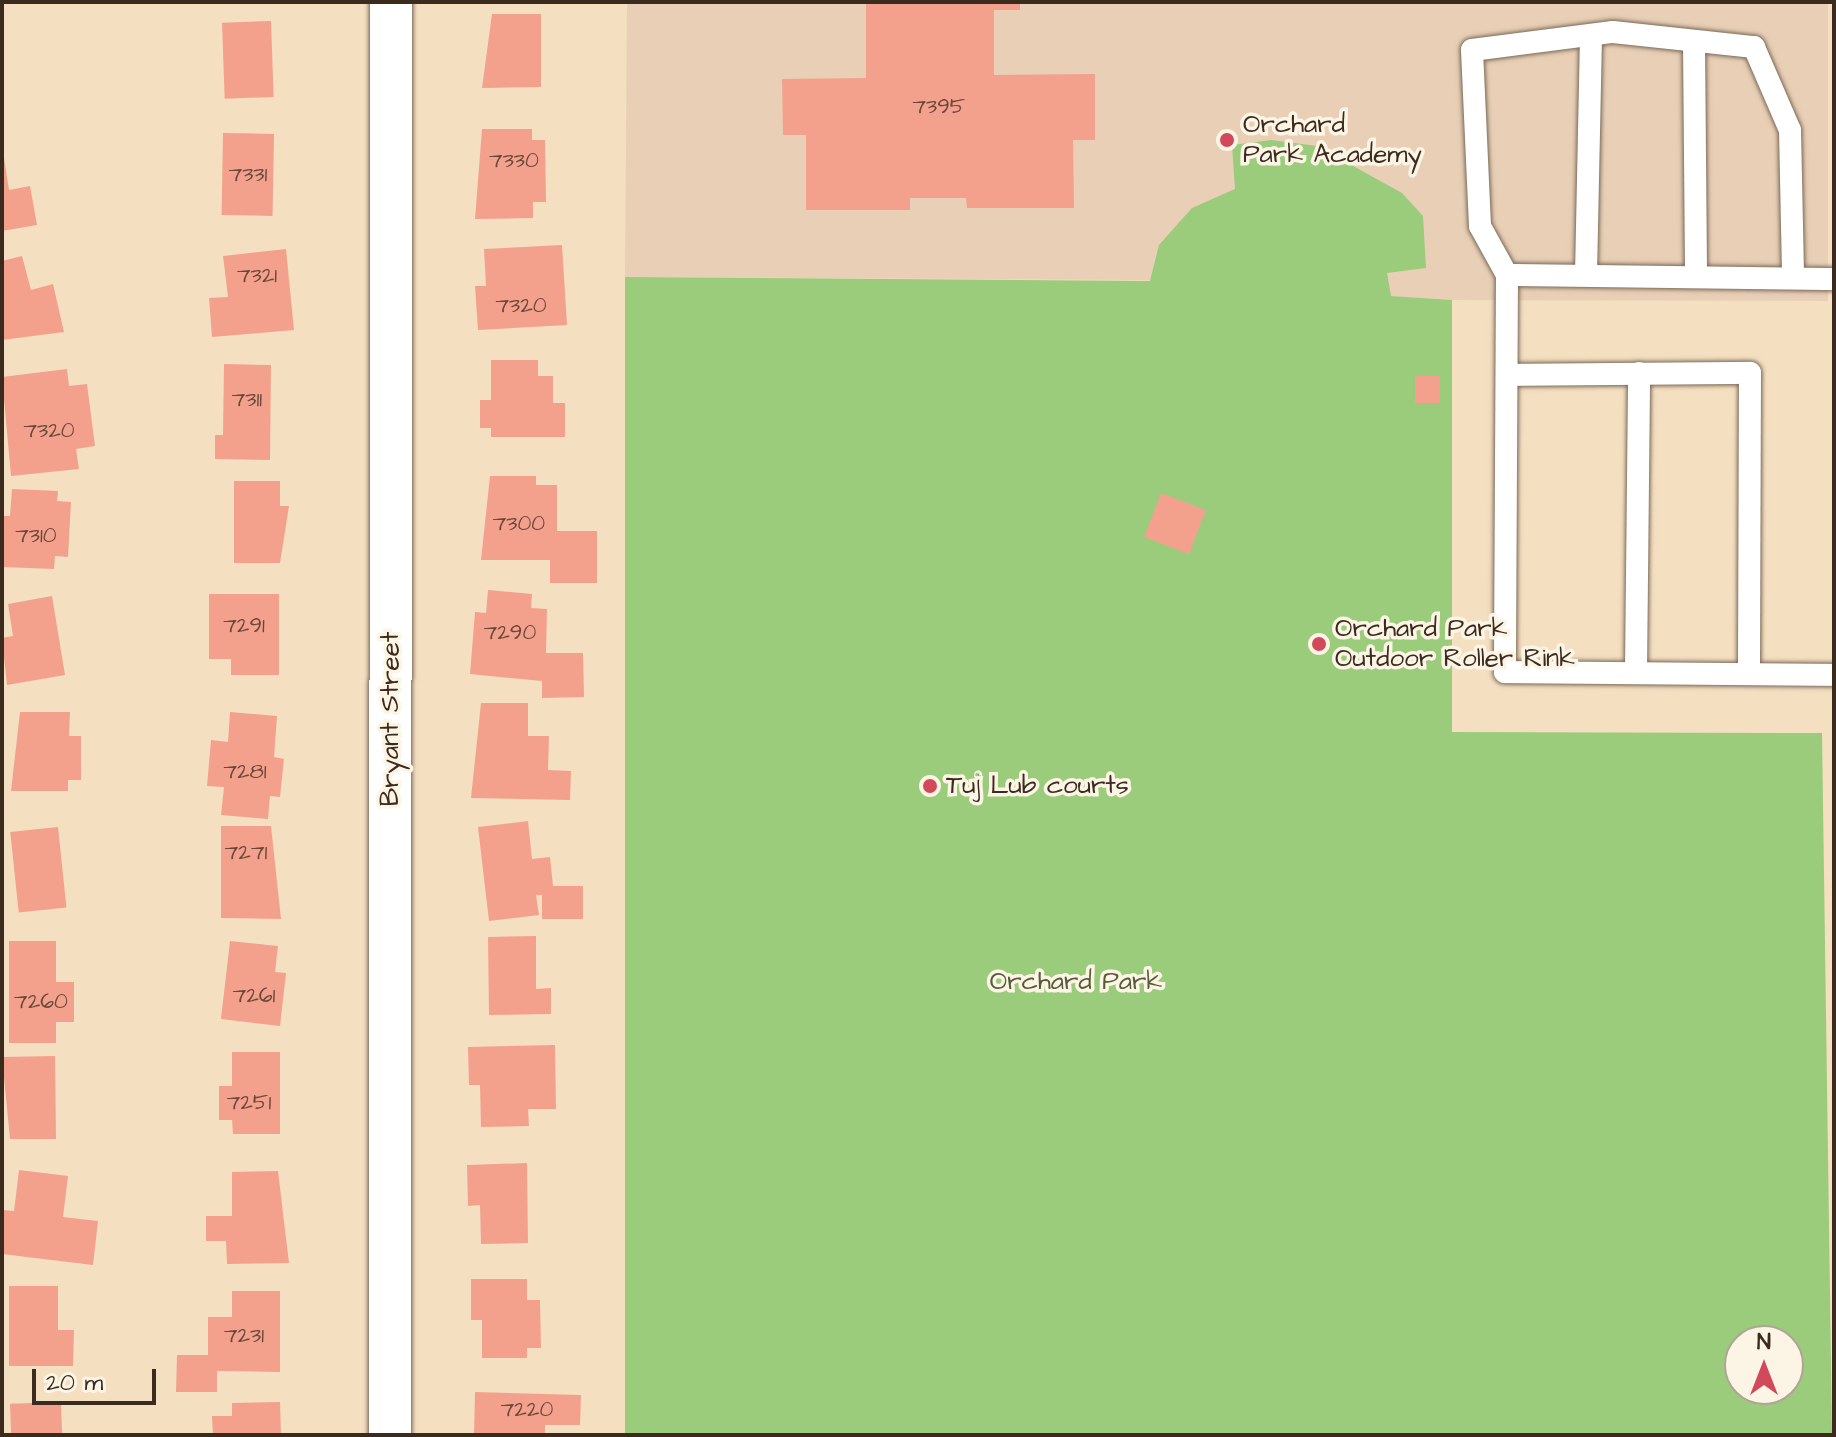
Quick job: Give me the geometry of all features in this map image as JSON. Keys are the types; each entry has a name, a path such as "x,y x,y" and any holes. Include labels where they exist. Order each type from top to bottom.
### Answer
{"street":[{"name":"Bryant Street","path":"390,1435 391,2"}],"lane":[{"path":"1586,275 1591,35"},
{"path":"1793,278 1790,130 1754,47 1591,35 1472,50 1480,226 1507,275 1505,672 1834,675"},
{"path":"1694,41 1696,277"},
{"path":"1507,275 1834,279"},
{"path":"1636,672 1639,373"},
{"path":"1507,375 1750,373 1749,674"}],"shaded area":[{"name":"Orchard Park Academy","path":"627,2 1828,2 1828,301 1452,300 1142,280 625,277"}],"green space":[{"name":"Orchard Park","path":"1271,140 1317,146 1402,193 1423,216 1426,268 1387,273 1391,296 1452,300 1452,732 1822,733 1832,1435 625,1435 625,277 1150,281 1159,245 1192,208 1235,189 1232,145"}],"building":[{"path":"866,2 1020,2 1020,10 994,10 994,75 1095,74 1095,140 1073,140 1074,208 967,208 966,198 910,198 910,210 806,210 806,135 783,135 782,79 866,78"},
{"path":"492,14 541,14 541,87 482,88"},
{"path":"271,21 274,97 225,99 222,23"},
{"path":"482,129 532,129 532,140 545,140 546,202 533,202 533,218 475,219"},
{"path":"223,133 274,134 273,216 222,215"},
{"path":"4,158 9,190 30,186 37,225 2,231"},
{"path":"562,245 567,325 478,330 475,286 486,286 484,249"},
{"path":"286,249 294,330 212,337 209,298 228,297 223,256"},
{"path":"22,256 31,290 53,284 64,332 2,340 2,261"},
{"path":"491,360 538,360 538,376 553,376 553,403 565,403 565,437 491,437 491,428 480,428 480,400 491,400"},
{"path":"224,364 271,365 270,460 215,459 215,435 223,435"},
{"path":"67,369 69,386 87,384 95,446 76,449 79,469 11,476 2,377"},
{"path":"1415,376 1440,376 1440,403 1415,403"},
{"path":"490,476 536,476 536,485 557,485 557,531 597,531 597,583 550,583 550,560 481,560"},
{"path":"234,481 280,481 280,506 289,506 280,563 234,563"},
{"path":"12,489 58,491 57,501 71,502 68,557 55,556 54,569 2,567 2,516 10,516"},
{"path":"1161,493 1206,510 1189,554 1144,537"},
{"path":"488,590 532,594 531,608 547,609 546,653 583,653 584,697 542,698 542,681 470,674 475,612 486,613"},
{"path":"209,594 279,594 279,675 231,675 231,659 209,659"},
{"path":"52,596 65,675 7,685 2,638 13,636 8,604"},
{"path":"481,703 528,703 528,736 549,736 548,770 571,771 570,800 471,798"},
{"path":"20,712 70,712 69,736 81,736 81,780 68,780 68,791 11,791"},
{"path":"230,712 277,716 274,757 284,759 280,797 270,796 268,819 221,815 224,787 207,786 211,740 228,742"},
{"path":"528,821 532,859 550,857 553,886 583,886 583,919 542,919 542,895 536,895 539,915 489,921 478,827"},
{"path":"221,826 271,826 281,919 221,918"},
{"path":"58,827 66,908 19,913 10,832"},
{"path":"536,936 536,989 551,988 551,1014 489,1015 488,937"},
{"path":"9,941 56,941 56,982 74,982 74,1022 56,1022 56,1043 9,1043"},
{"path":"230,941 278,946 275,972 286,973 280,1026 221,1019"},
{"path":"555,1045 556,1109 528,1109 529,1126 481,1127 480,1085 469,1085 468,1047"},
{"path":"232,1052 280,1052 280,1134 233,1134 232,1120 219,1120 219,1086 232,1086"},
{"path":"55,1056 56,1139 10,1139 2,1057"},
{"path":"527,1163 528,1243 481,1244 480,1205 468,1206 467,1165"},
{"path":"19,1170 68,1176 63,1217 98,1221 93,1265 2,1254 3,1210 14,1211"},
{"path":"278,1171 289,1263 227,1264 226,1241 206,1241 206,1216 232,1216 232,1172"},
{"path":"471,1279 527,1279 527,1300 540,1300 541,1348 527,1348 527,1358 482,1358 482,1320 471,1320"},
{"path":"9,1286 58,1286 58,1330 74,1330 73,1366 9,1366"},
{"path":"232,1291 280,1291 280,1372 217,1371 217,1392 176,1392 177,1355 208,1355 208,1317 232,1317"},
{"path":"475,1392 581,1395 580,1425 545,1425 545,1435 474,1435"},
{"path":"61,1402 62,1435 11,1435 10,1404"},
{"path":"280,1402 281,1435 213,1435 212,1416 232,1416 232,1403"}],"place":[{"name":"Orchard Park Academy","path":"1227,140"},
{"name":"Orchard Park Outdoor Roller Rink","path":"1319,644"},
{"name":"Tuj Lub courts","path":"930,786"}]}
